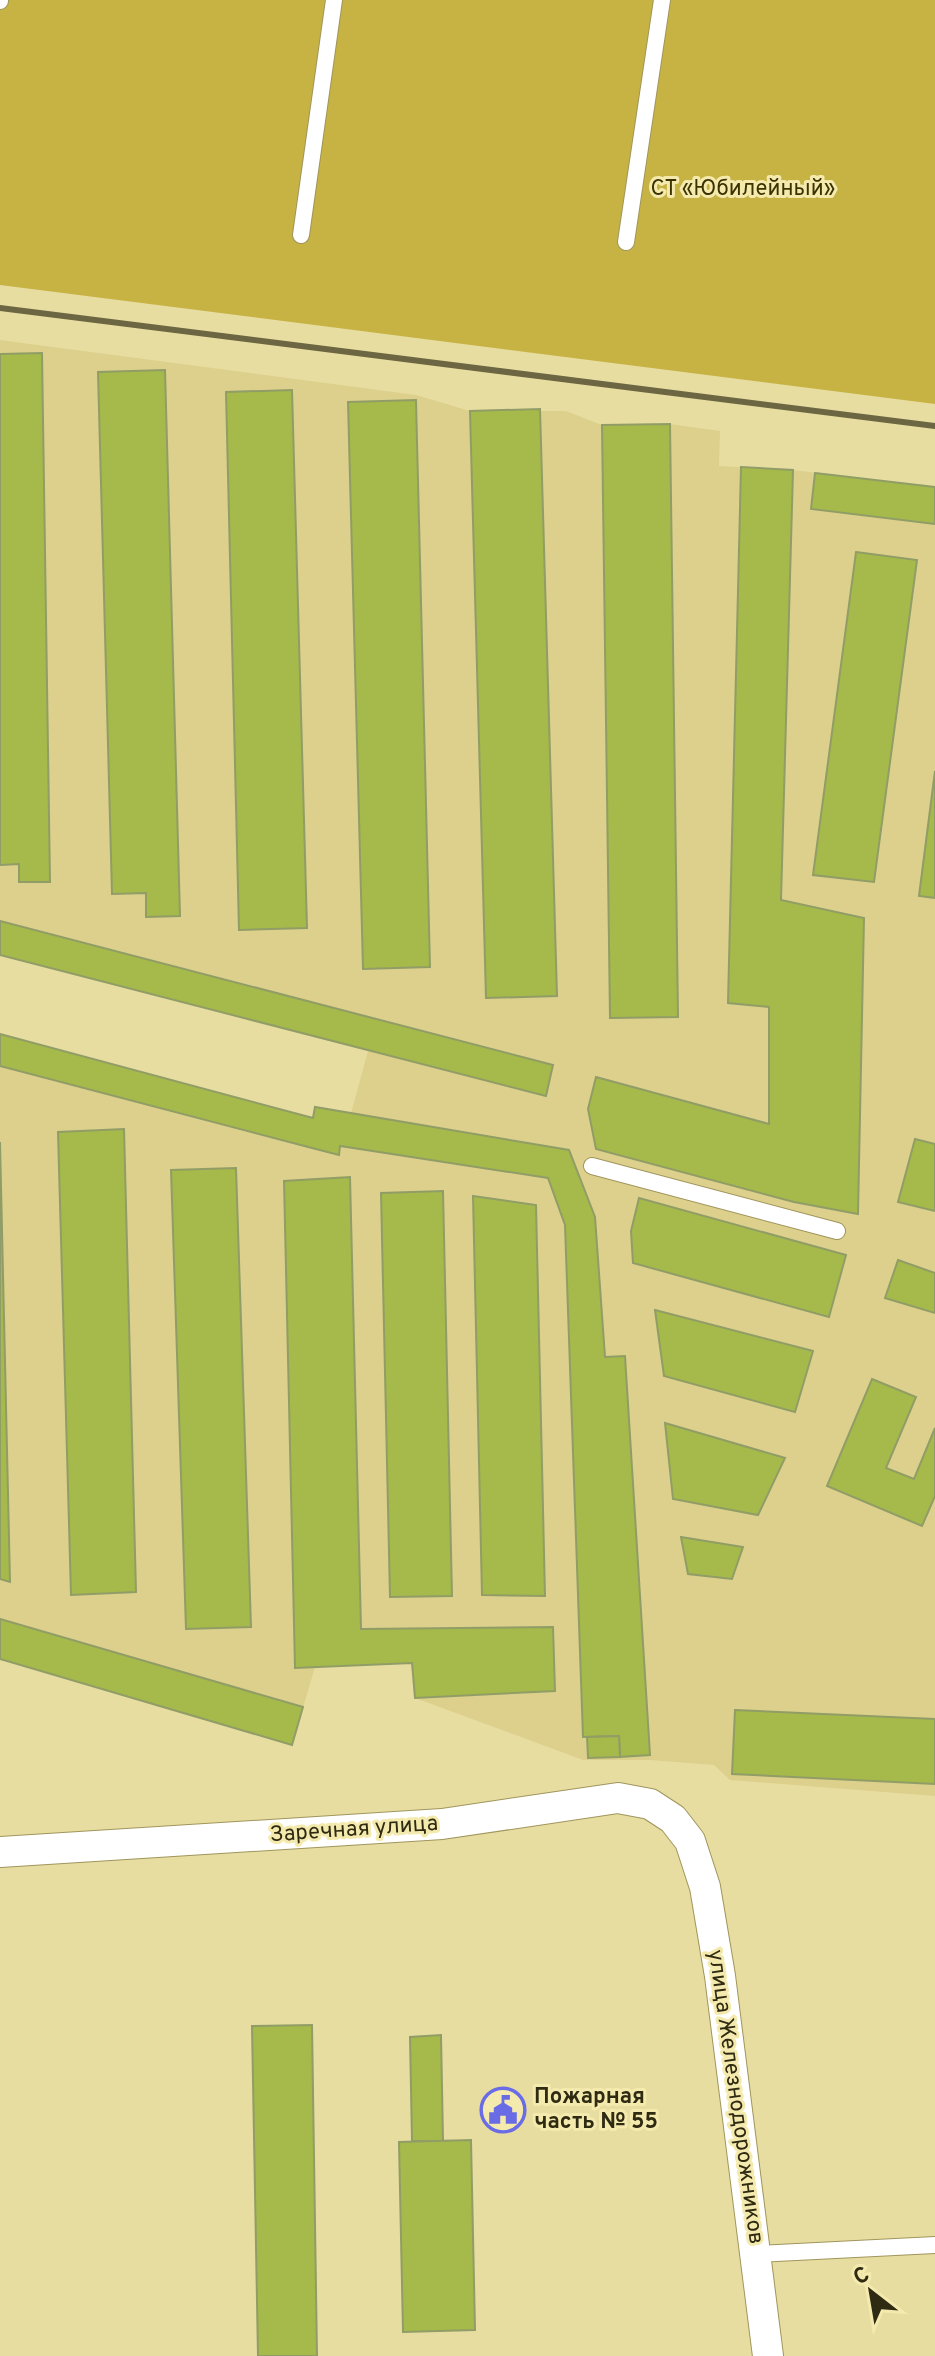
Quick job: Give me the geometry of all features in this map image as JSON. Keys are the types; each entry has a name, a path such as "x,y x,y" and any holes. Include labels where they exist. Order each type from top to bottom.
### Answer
{"street":[{"name":"Заречная улица","path":"0,1852 442,1824 618,1798 650,1804 673,1819 690,1841"},
{"name":"улица Железнодорожников","path":"690,1841 705,1887 720,1976 768,2356"}],"lane":[{"path":"301,235 334,0"},
{"path":"626,242 662,0"},
{"path":"592,1166 837,1231"},
{"path":"755,2254 935,2245"}],"shaded area":[{"path":"0,340 416,395 470,411 566,411 602,425 670,424 720,431 719,466 793,470 935,487 935,1796 730,1780 714,1765 650,1760 583,1760 415,1698 412,1663 315,1667 292,1745 0,1659 0,1034 312,1118 315,1107 351,1113 368,1051 0,955"}],"green space":[{"name":"СТ «Юбилейный»","path":"0,0 935,0 935,404 0,285"}],"building":[{"path":"42,353 50,882 19,882 19,864 0,865 0,354"},
{"path":"165,370 180,916 146,917 146,893 112,894 98,372"},
{"path":"292,390 307,928 239,930 226,392"},
{"path":"416,400 430,967 363,969 348,402"},
{"path":"540,409 557,996 486,998 470,411"},
{"path":"670,424 678,1017 610,1018 602,425"},
{"path":"741,467 793,470 781,900 864,918 858,1214 794,1202 596,1149 588,1109 596,1077 769,1124 769,1007 728,1003"},
{"path":"815,473 935,487 935,524 811,509"},
{"path":"856,552 917,560 874,882 813,875"},
{"path":"935,771 935,898 919,896"},
{"path":"0,921 553,1065 546,1096 0,955"},
{"path":"0,1034 313,1118 315,1107 569,1150 595,1217 605,1357 625,1356 650,1755 620,1757 619,1736 583,1737 565,1225 548,1178 340,1146 339,1155 312,1148 0,1066"},
{"path":"124,1129 136,1592 71,1595 58,1132"},
{"path":"915,1139 935,1144 935,1211 898,1202"},
{"path":"0,1142 10,1582 0,1579"},
{"path":"236,1168 251,1627 186,1629 171,1170"},
{"path":"350,1177 361,1629 553,1627 555,1691 415,1698 412,1663 295,1668 284,1181"},
{"path":"443,1191 452,1596 390,1597 381,1193"},
{"path":"473,1196 536,1205 545,1596 482,1595"},
{"path":"639,1198 846,1255 829,1317 633,1263 631,1231"},
{"path":"898,1260 935,1273 935,1313 885,1298"},
{"path":"655,1310 813,1351 795,1412 664,1376"},
{"path":"872,1379 916,1397 886,1468 914,1479 935,1428 935,1496 922,1526 827,1486"},
{"path":"665,1423 785,1458 758,1515 673,1499"},
{"path":"681,1537 743,1547 732,1579 688,1574"},
{"path":"0,1619 303,1707 292,1745 0,1659"},
{"path":"735,1710 935,1719 935,1784 732,1774"},
{"path":"619,1736 620,1757 588,1758 587,1737"},
{"path":"312,2025 317,2356 258,2356 252,2026"},
{"path":"441,2035 443,2141 412,2141 410,2037"},
{"path":"471,2140 475,2330 403,2332 399,2142"}],"railway":[{"path":"0,308 935,426"}],"place":[{"name":"Пожарная часть № 55","path":"503,2110"}]}
